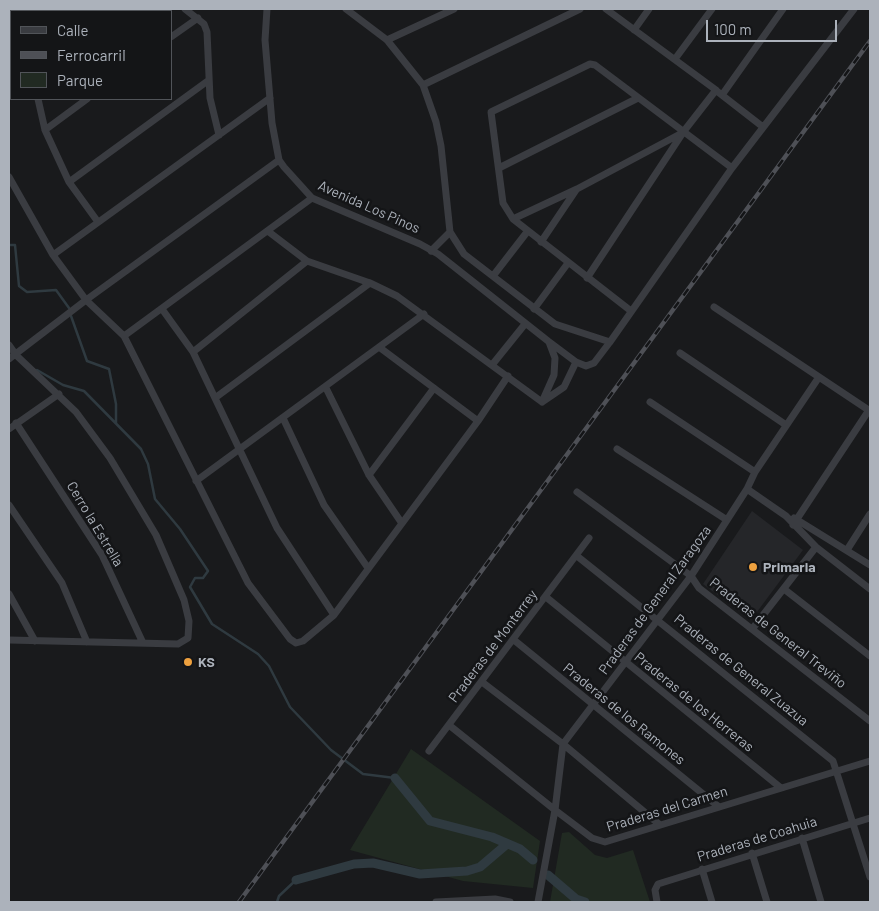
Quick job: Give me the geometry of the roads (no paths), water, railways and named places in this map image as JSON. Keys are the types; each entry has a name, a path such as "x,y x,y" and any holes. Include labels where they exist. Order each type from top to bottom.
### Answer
{"street":[{"path":"186,9 198,18 207,32 210,98 219,134"},
{"path":"9,359 86,300 278,160 265,40 266,9"},
{"path":"346,9 387,40 423,85 436,122 441,146 450,232 464,254 555,324 610,342"},
{"path":"433,9 439,16"},
{"path":"387,40 454,9"},
{"path":"423,85 580,9"},
{"path":"606,9 719,92 763,127"},
{"path":"634,30 649,9"},
{"path":"674,59 712,9"},
{"path":"587,278 684,131 719,92 783,9"},
{"path":"542,402 564,387 576,362 586,366 594,363 732,168 854,9"},
{"path":"172,36 198,18"},
{"path":"631,311 568,264 513,219 503,203 491,112 590,64 595,65 732,168"},
{"path":"69,182 209,80"},
{"path":"53,255 270,98"},
{"path":"498,168 638,98"},
{"path":"38,100 45,130 69,182 98,222"},
{"path":"45,130 86,100"},
{"path":"513,219 577,190 684,131"},
{"name":"Avenida Los Pinos","path":"278,160 312,198 431,251 576,362"},
{"path":"9,177 53,255 86,300 124,336 248,583 290,639 296,643 302,641 334,615 401,522 478,421 508,376"},
{"path":"541,242 577,190"},
{"path":"124,336 269,232 312,198"},
{"path":"269,232 307,261 370,283 397,296 542,402"},
{"path":"431,251 450,232"},
{"path":"493,276 527,232"},
{"path":"193,352 307,261"},
{"path":"534,308 568,264"},
{"path":"215,398 370,283"},
{"path":"714,307 869,411 795,522"},
{"path":"162,309 193,352 277,528 334,615"},
{"path":"196,481 326,388 424,314"},
{"path":"492,365 525,324"},
{"path":"542,402 554,375 555,358 548,341"},
{"path":"9,345 16,355 76,412 110,458 156,535 184,600 189,621 188,638 178,644 9,640"},
{"path":"379,347 478,421"},
{"path":"680,353 786,425"},
{"name":"Praderas de General Zaragoza","path":"562,744 691,576 747,489 755,472 819,377"},
{"path":"326,388 369,475 401,522"},
{"path":"369,475 434,388"},
{"path":"9,429 59,394"},
{"path":"650,402 755,472"},
{"path":"283,418 324,505 368,568"},
{"name":"Cerro la Estrella","path":"16,424 102,555 143,643"},
{"path":"617,448 727,520"},
{"path":"747,489 795,522 847,550 870,565"},
{"name":"Praderas de General Treviño","path":"577,492 691,576 699,588 753,628 870,721"},
{"path":"9,505 62,583 87,642"},
{"path":"847,550 870,514"},
{"path":"795,522 816,547 870,588"},
{"name":"Praderas de Monterrey","path":"429,751 589,538"},
{"path":"753,628 816,547"},
{"name":"Praderas de General Zuazua","path":"577,556 829,757 838,771"},
{"path":"784,589 870,656"},
{"path":"9,594 35,640"},
{"name":"Praderas de los Herreras","path":"546,597 781,788"},
{"name":"Praderas de los Ramones","path":"514,640 592,706 719,807"},
{"path":"482,682 562,744 660,825"},
{"name":"Praderas del Carmen","path":"449,725 555,810 600,841 610,841 870,761"},
{"path":"538,902 555,810 562,744"},
{"path":"838,771 870,875"},
{"name":"Praderas de Coahuia","path":"658,902 655,890 658,884 702,868 870,818"},
{"path":"802,838 821,902"},
{"path":"752,853 767,902"},
{"path":"702,868 712,902"},
{"path":"436,902 495,899 510,902"}],"waterway":[{"path":"9,245 15,245 19,286 27,292 56,290 69,308"},
{"path":"71,316 87,361 109,369 116,404 116,423"},
{"path":"37,370 63,385 84,391 141,449 148,464 155,499 180,529 208,571 203,578 195,578 190,587 212,624 258,654 269,666 290,707 331,750 363,774 395,778"},
{"path":"395,778 430,821 492,837 520,849 533,860"},
{"path":"296,880 354,864 373,863 420,874 467,871 480,867 507,844"},
{"path":"548,875 576,899 585,902"},
{"path":"277,902 279,896 296,880"}],"railway":[{"path":"239,902 870,41"}],"place":[{"name":"Primaria","path":"753,567"},
{"name":"KS","path":"188,662"}]}
